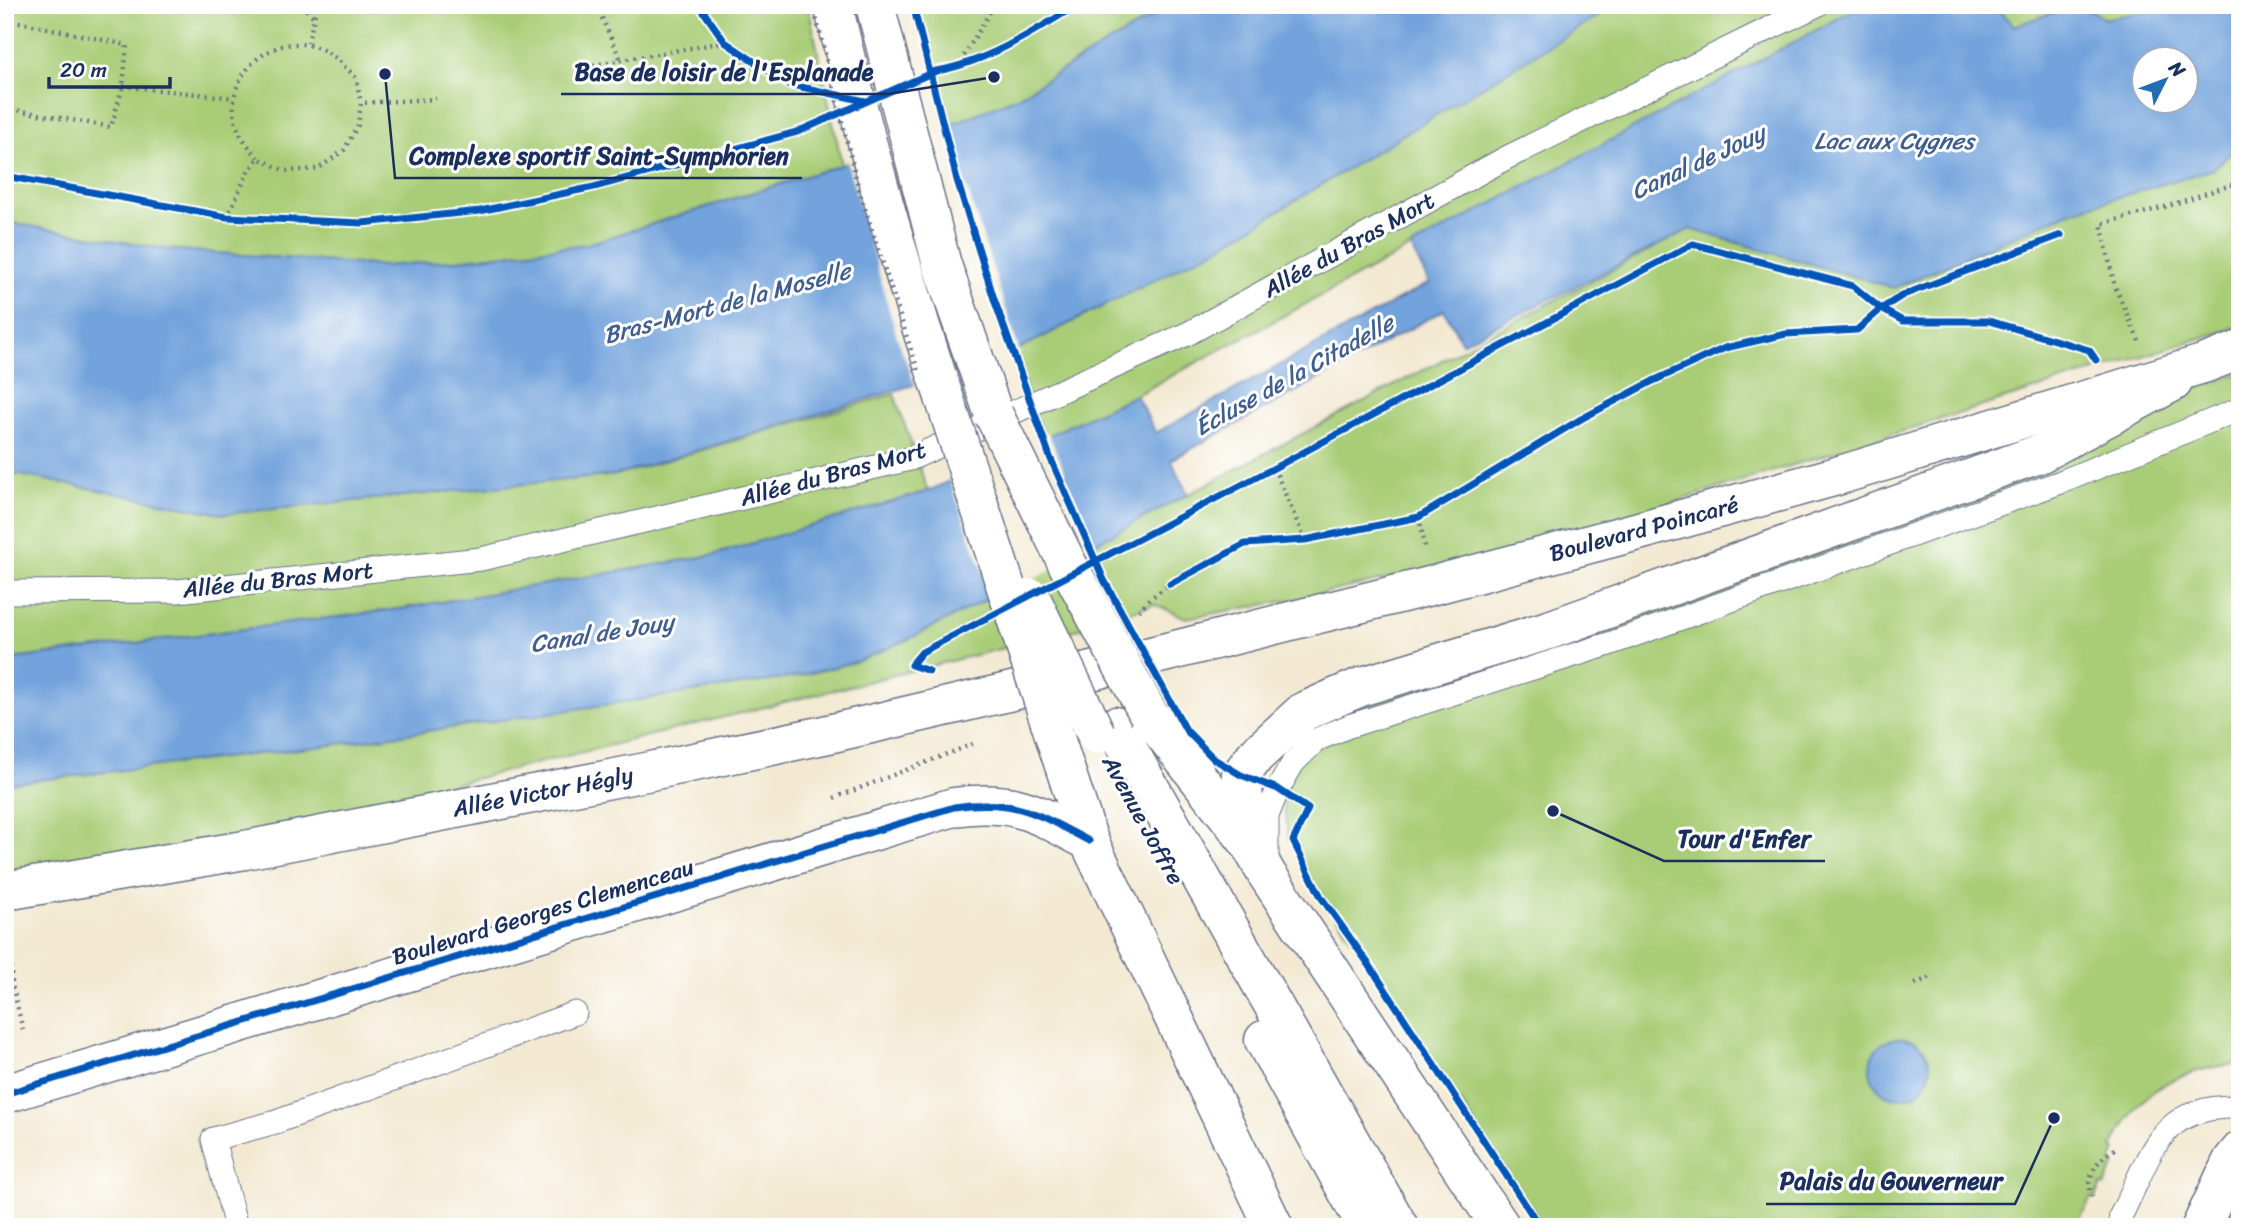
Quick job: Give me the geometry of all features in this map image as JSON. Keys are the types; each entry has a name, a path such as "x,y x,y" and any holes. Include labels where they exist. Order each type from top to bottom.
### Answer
{"main road":[{"path":"888,7 942,265 994,415 1068,565 1120,725 1258,858 1501,1227"},
{"path":"827,10 907,288 932,390 1090,841 1275,1227"},
{"name":"Boulevard Poincaré","path":"1077,676 1649,528 1837,476 2223,356"},
{"name":"Boulevard Poincaré","path":"1258,858 1241,775 1255,756 1303,712 1363,686 1549,630 2039,454 2223,356"},
{"name":"Avenue Joffre","path":"932,390 1016,569 1120,725 1399,1227"},
{"name":"Allée Victor Hégly","path":"5,891 258,848 646,772 824,735 1077,676"},
{"name":"Avenue Joffre","path":"1120,725 1367,1227"},
{"name":"Boulevard Georges Clemenceau","path":"5,1094 954,807 998,804 1024,809 1045,816 1090,841"},
{"path":"2201,1227 2232,1161 2240,1152"}],"lane":[{"name":"Allée du Bras Mort","path":"5,592 177,591 481,559 911,459 1189,333 1506,158 1817,5"},
{"path":"1258,858 1267,816 1278,789 1293,763 1316,740 1349,726 1622,640 2060,482 2240,409"},
{"path":"236,1227 213,1139 276,1122 575,1013"},
{"path":"2119,1227 2121,1215 2162,1133 2178,1119 2197,1111 2240,1107"}],"path":[{"path":"301,5 313,16"},
{"path":"308,43 317,5"},
{"path":"596,5 621,60"},
{"path":"957,68 994,5"},
{"path":"888,7 957,180 994,299 1027,391"},
{"path":"827,10 859,190 932,390"},
{"path":"5,19 127,45 123,86 111,127 5,108"},
{"path":"593,65 725,42"},
{"path":"308,43 334,55 355,77 361,103 358,125 344,150 318,169 285,171 258,158 242,137 234,118 234,97 240,80 258,58 281,45 308,43"},
{"path":"123,86 234,97"},
{"path":"361,103 436,99"},
{"path":"227,217 248,172 258,158"},
{"path":"2139,341 2115,287 2101,224 2165,207 2240,182"},
{"path":"1134,617 1148,600 1170,584 1245,544 1305,540 1419,517 1581,419 1653,381 1725,348 1786,334 1857,330 1881,309 1903,295 2061,235"},
{"path":"1104,557 1693,244 1853,286 1881,309 1903,321 1989,321 2089,350 2096,360"},
{"path":"1274,468 1305,540"},
{"path":"1419,517 1426,551"},
{"path":"929,671 911,665 922,652 982,621"},
{"path":"831,800 977,743"},
{"path":"11,929 12,984 23,1030"},
{"path":"5,953 13,959"},
{"path":"1915,984 1933,976"},
{"path":"2092,1198 2089,1188 2093,1168 2104,1155 2115,1149"},
{"path":"2093,1168 2102,1171"}],"green space":[{"path":"5,5 808,5 842,165 588,244 384,266 166,249 5,222"},
{"path":"916,5 1172,5 1017,97 950,125"},
{"path":"1616,5 1863,5 1136,395 1044,437 1013,352 1216,249"},
{"path":"1994,5 2076,5 2014,26"},
{"path":"2084,5 2179,5 2104,19"},
{"path":"2240,144 2240,326 1517,551 1291,600 1186,618 1154,604 1072,631 5,895 5,784 324,746 795,677 858,661 907,640 1062,561 1690,229 1894,288 2072,211 2213,169"},
{"path":"2240,373 2240,1063 2217,1066 2178,1077 2147,1096 2134,1110 2112,1148 2116,1150 2111,1163 2115,1164 2105,1186 2101,1185 2081,1216 2080,1227 1544,1227 1313,882 1288,836 1282,796 1289,751 1361,681"},
{"path":"894,394 928,492 713,555 406,608 5,660 5,472 222,514 616,475"}],"water":[{"name":"Bras-Mort de la Moselle","path":"1172,5 1616,5 1216,249 999,359 616,475 222,514 5,472 5,222 166,249 384,266 588,244 841,165 950,125 1017,97"},
{"path":"1863,5 1994,5 2014,26 2076,5 2084,5 2104,19 2179,5 2240,5 2240,144 2213,169 2072,211 1894,288 1690,229 1462,343 1444,310 1171,460 1188,494 907,640 858,661 795,677 324,746 5,784 5,660 406,608 713,555 928,491 1136,395 1156,433 1429,283 1411,247"},
{"path":"1900,1038 1921,1047 1930,1068 1921,1089 1900,1098 1879,1089 1870,1068 1879,1047"}],"pier":[{"path":"949,121 964,179 1020,353 1000,362 916,388 897,337 846,159"},
{"path":"1048,432 1096,547 993,600 949,478"}],"cycle path":[{"path":"699,5 725,42 788,84 865,101"},
{"path":"913,5 957,180 994,299 1050,457 1104,580 1186,730 1214,759 1241,775 1278,789 1308,809 1293,841 1321,897 1370,966 1540,1227"},
{"path":"5,176 227,217 362,223 480,211 594,187 797,132 936,71 991,53 1077,5"},
{"path":"929,671 911,665 922,652 1693,244 1853,286 1881,309 1903,295 2061,235"},
{"path":"1170,584 1245,544 1305,540 1419,517 1581,419 1653,381 1725,348 1786,334 1857,330 1881,309 1903,321 1989,321 2089,350 2096,360"},
{"path":"5,1094 954,807 994,805 1026,810 1089,841"}],"place":[{"name":"Complexe sportif Saint-Symphorien","path":"385,74"},
{"name":"Base de loisir de l'Esplanade","path":"994,77"},
{"name":"Tour d'Enfer","path":"1553,811"},
{"name":"Palais du Gouverneur","path":"2054,1118"}],"water label":[{"name":"Lac aux Cygnes","path":"1894,141"},
{"name":"Canal de Jouy","path":"1698,162"},
{"name":"Écluse de la Citadelle","path":"1294,375"},
{"name":"Canal de Jouy","path":"602,633"}]}
